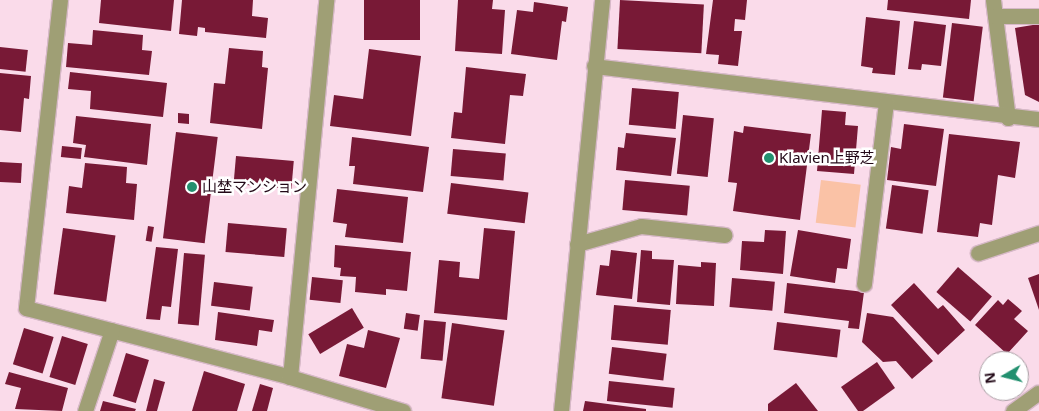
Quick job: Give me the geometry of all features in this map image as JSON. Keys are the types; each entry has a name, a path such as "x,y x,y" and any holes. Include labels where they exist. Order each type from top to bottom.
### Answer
{"street":[{"path":"60,0 26,308 290,377 403,411"},
{"path":"290,377 326,0"},
{"path":"562,411 594,66 602,0"},
{"path":"993,0 1008,118"},
{"path":"995,16 1039,16"},
{"path":"594,66 1038,123"},
{"path":"864,284 886,102"},
{"path":"577,244 641,226 725,235"},
{"path":"978,254 1039,233"},
{"path":"85,411 112,330"},
{"path":"1013,411 1038,393"}],"shaded area":[{"path":"821,180 861,185 855,228 816,223"}],"building":[{"path":"101,0 174,0 171,31 99,23"},
{"path":"182,0 253,0 252,16 268,18 266,38 205,32 205,28 198,27 197,36 179,34"},
{"path":"364,0 420,0 420,40 364,40"},
{"path":"458,0 493,0 492,9 505,10 502,54 455,51"},
{"path":"620,0 704,4 701,53 617,49"},
{"path":"713,0 747,0 745,20 735,19 734,31 742,31 738,66 718,64 719,55 706,54"},
{"path":"888,0 971,0 969,19 887,10"},
{"path":"534,2 568,7 566,22 562,21 557,60 511,54 517,10 533,12"},
{"path":"866,17 900,21 895,75 872,73 873,68 861,66"},
{"path":"914,21 946,25 941,66 922,64 921,70 908,69"},
{"path":"952,23 983,27 974,101 943,97"},
{"path":"1039,24 1039,102 1025,95 1015,28"},
{"path":"93,30 143,35 142,50 152,51 149,75 66,67 68,43 92,45"},
{"path":"0,47 28,50 26,72 0,69"},
{"path":"229,48 263,51 262,67 268,68 262,129 210,123 214,83 225,84"},
{"path":"369,49 421,56 411,136 330,126 334,95 363,99"},
{"path":"466,67 526,74 523,96 510,95 505,144 451,138 454,112 462,113"},
{"path":"70,72 167,83 163,117 90,109 91,91 68,89"},
{"path":"0,73 31,76 29,99 24,98 21,132 0,130"},
{"path":"632,88 679,92 676,129 629,125"},
{"path":"822,110 846,112 845,125 858,126 854,174 817,171"},
{"path":"178,113 189,114 189,124 178,123"},
{"path":"683,115 714,118 708,177 677,174"},
{"path":"76,116 151,124 147,165 84,157 86,145 73,143"},
{"path":"904,124 944,129 936,186 887,180 891,147 901,149"},
{"name":"Klavien上野芝","path":"744,126 811,134 800,220 733,211 737,183 728,182 734,131 743,133"},
{"name":"山埜マンション","path":"176,132 218,137 205,243 163,238"},
{"path":"626,133 676,138 671,176 616,170 618,147 624,148"},
{"path":"949,134 1020,142 1015,178 998,175 992,225 980,223 978,237 937,232"},
{"path":"352,137 429,147 423,192 353,184 355,166 349,166"},
{"path":"62,146 82,148 81,159 61,157"},
{"path":"453,149 506,154 503,181 451,176"},
{"path":"236,156 294,161 291,189 234,184"},
{"path":"0,162 22,163 21,183 0,182"},
{"path":"85,163 127,167 126,183 137,184 134,220 66,213 69,186 82,188"},
{"path":"625,180 690,186 687,216 622,210"},
{"path":"451,183 528,193 525,223 447,214"},
{"path":"892,185 929,190 923,234 886,229"},
{"path":"337,189 408,197 403,243 345,237 347,224 333,222"},
{"path":"228,223 287,228 284,257 225,252"},
{"path":"148,226 154,227 152,242 146,241"},
{"path":"63,228 115,235 106,302 54,294"},
{"path":"484,228 515,231 507,320 434,313 439,260 460,262 459,277 479,279"},
{"path":"765,230 786,231 783,274 740,270 742,241 764,242"},
{"path":"798,230 851,239 847,269 837,268 835,283 790,276"},
{"path":"335,245 411,252 407,291 386,289 386,295 355,292 356,277 340,276 341,268 334,267"},
{"path":"156,247 178,249 171,307 162,306 160,320 146,319"},
{"path":"611,250 637,253 632,299 596,295 600,265 609,266"},
{"path":"641,250 652,251 652,259 674,260 670,305 637,302"},
{"path":"184,253 205,255 199,326 178,324"},
{"path":"701,262 716,263 714,306 676,304 678,265 701,267"},
{"path":"958,267 992,297 970,321 936,292"},
{"path":"1039,274 1039,310 1028,278"},
{"path":"312,277 343,280 340,303 310,300"},
{"path":"732,278 775,282 772,311 729,307"},
{"path":"214,282 253,287 250,311 211,306"},
{"path":"787,283 864,292 859,329 848,328 849,321 784,313"},
{"path":"914,283 938,309 943,305 965,330 938,355 891,305"},
{"path":"1008,299 1022,311 1014,319 1028,331 1010,351 1004,351 975,325 998,300 1003,305"},
{"path":"614,305 671,310 668,345 611,340"},
{"path":"352,308 364,328 320,354 308,334"},
{"path":"218,312 274,320 272,332 259,330 257,346 215,340"},
{"path":"406,313 420,315 418,331 404,329"},
{"path":"867,313 893,317 933,361 912,379 896,361 883,362 862,342"},
{"path":"424,320 446,322 443,361 421,359"},
{"path":"777,322 841,330 837,358 774,350"},
{"path":"452,323 504,330 494,406 441,398"},
{"path":"24,328 54,337 43,373 13,364"},
{"path":"368,330 400,338 386,388 339,376 347,344 364,348"},
{"path":"62,336 88,344 75,385 49,377"},
{"path":"612,347 667,354 663,381 609,374"},
{"path":"126,353 149,360 136,403 113,396"},
{"path":"877,362 895,388 863,411 858,411 841,387"},
{"path":"204,371 245,384 237,411 192,411"},
{"path":"9,372 68,388 62,411 15,409 21,388 5,384"},
{"path":"154,379 165,382 157,411 146,411"},
{"path":"609,381 675,388 673,408 607,401"},
{"path":"796,383 818,411 768,411 768,404"},
{"path":"260,384 273,388 267,411 252,411"},
{"path":"103,401 136,409 135,411 100,411"},
{"path":"585,401 646,409 646,411 583,411"}],"place":[{"name":"Klavien上野芝","path":"769,158"},
{"name":"山埜マンション","path":"192,187"}]}
